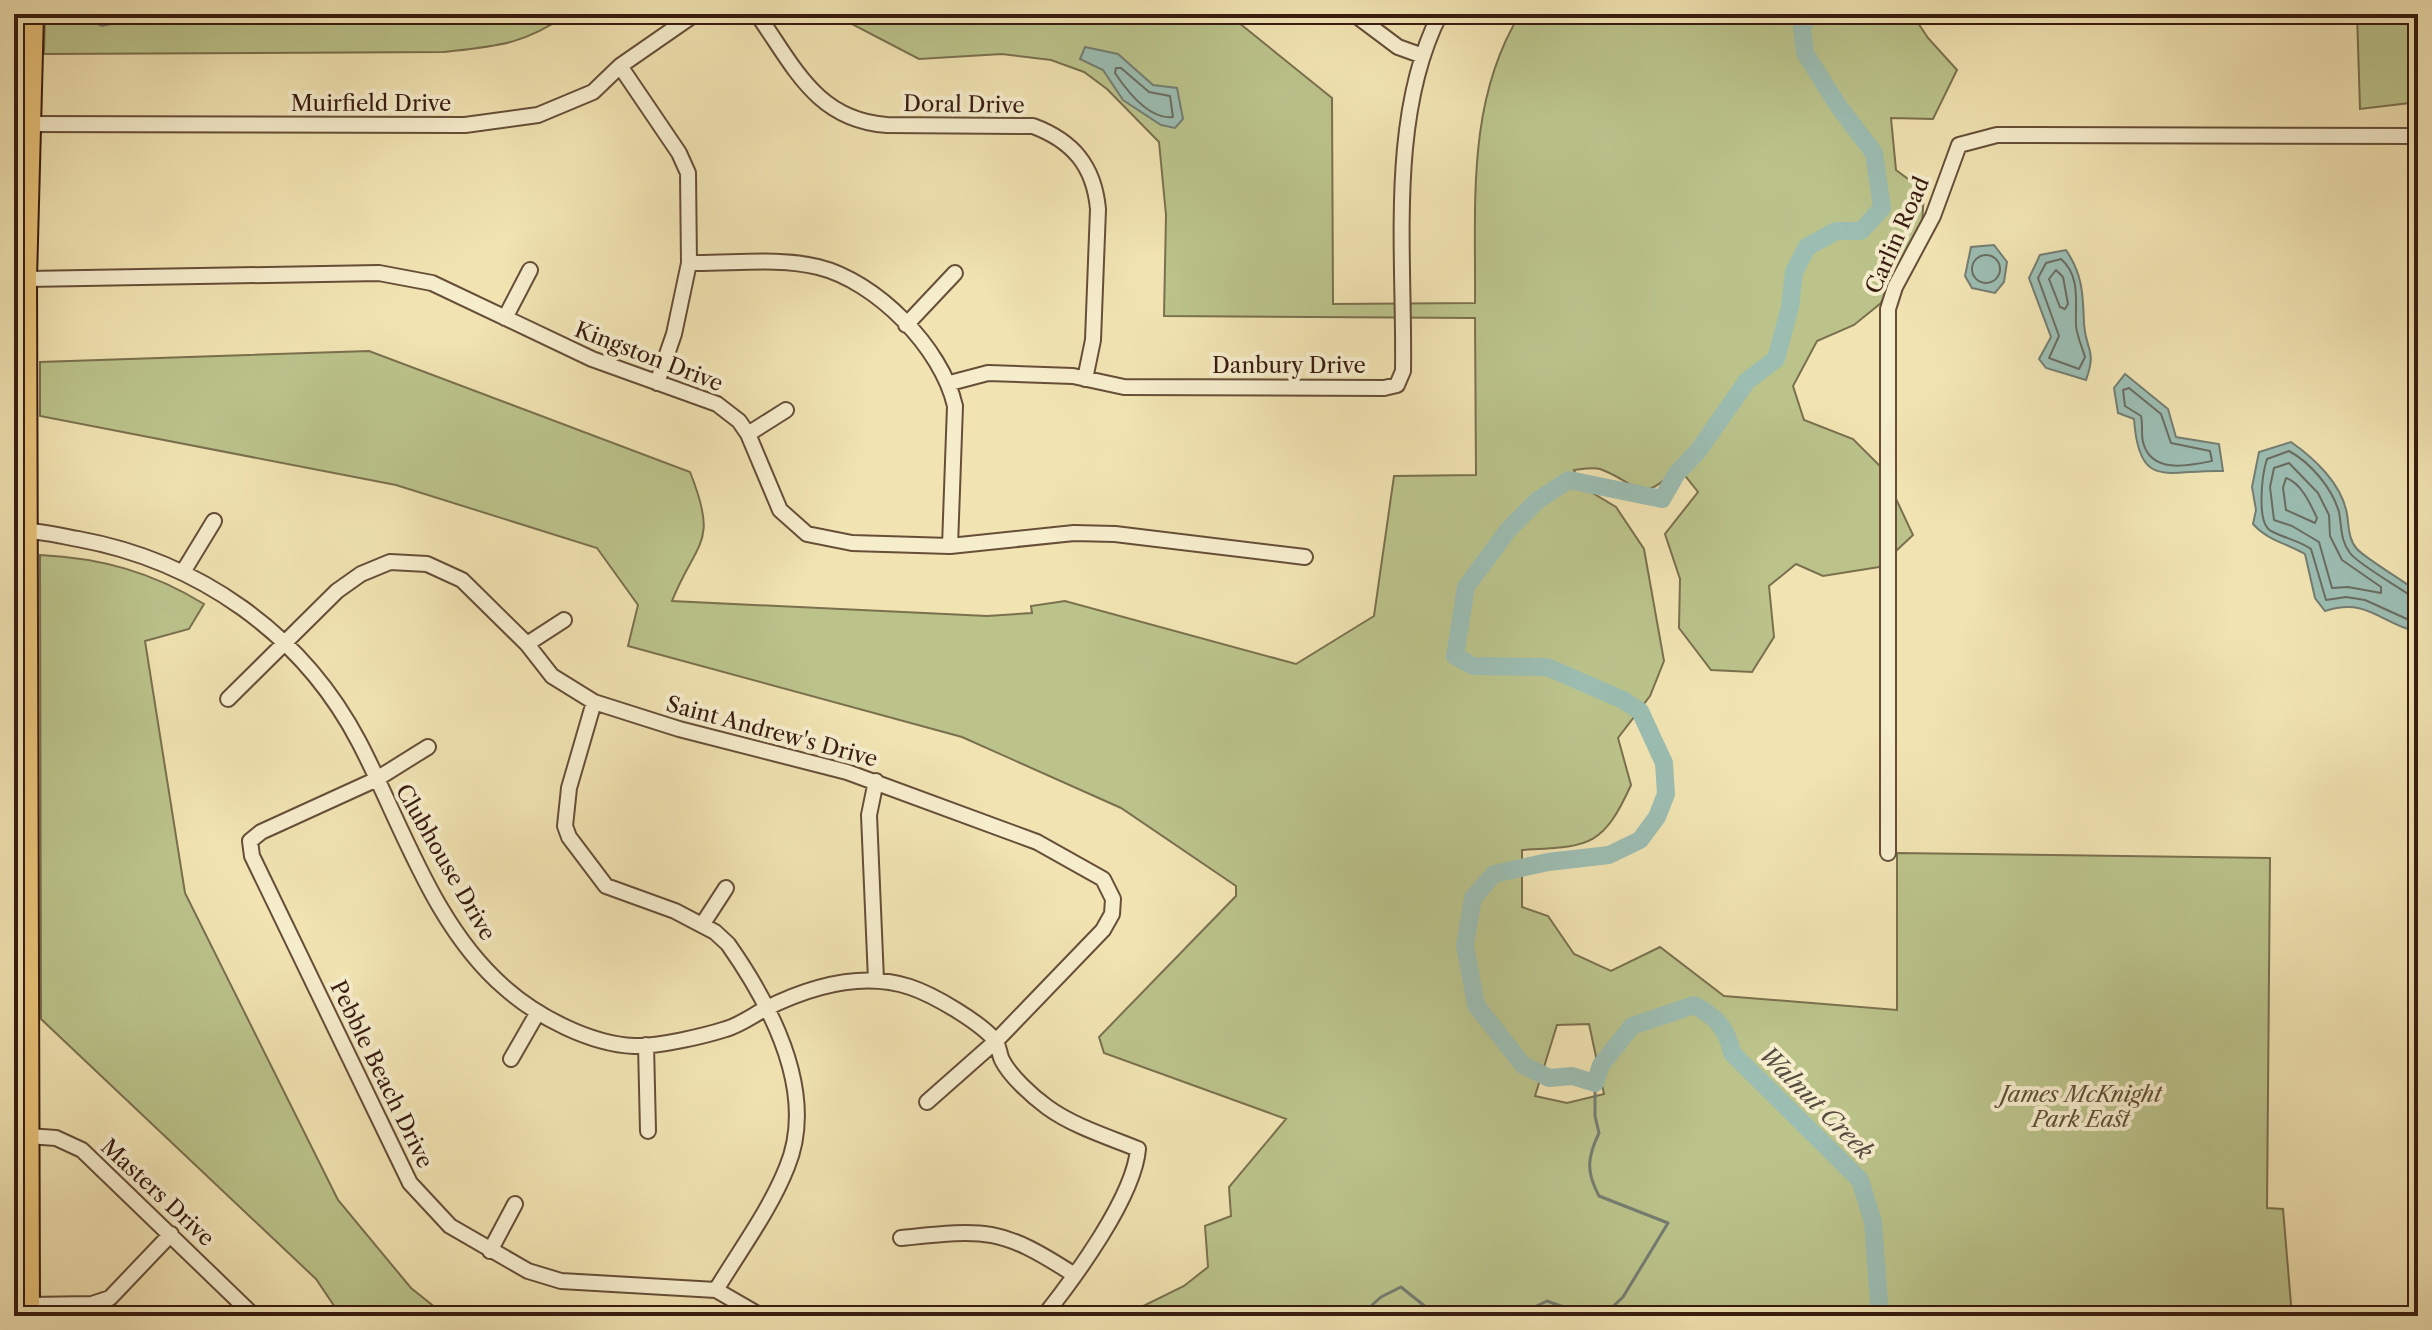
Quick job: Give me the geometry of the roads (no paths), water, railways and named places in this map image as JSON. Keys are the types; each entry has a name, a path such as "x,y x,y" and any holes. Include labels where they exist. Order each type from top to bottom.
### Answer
{"main road":[{"path":"14,73 16,14"},
{"path":"30,1310 22,1234 21,282 22,124 34,14"},
{"path":"14,680 14,781"}],"street":[{"name":"Muirfield Drive","path":"22,124 465,125 538,115 593,92 620,66 695,14"},
{"name":"Doral Drive","path":"757,14 817,98 841,115 887,125 1033,126 1054,135 1077,153 1096,189 1098,209 1093,340 1085,379"},
{"path":"1354,14 1398,47 1423,56"},
{"name":"Danbury Drive","path":"950,383 988,373 1085,379 1124,387 1397,385 1403,371 1406,141 1423,56 1440,14"},
{"path":"620,66 679,153 688,173 689,263 674,334 657,383"},
{"name":"Carlin Road","path":"1888,853 1888,309 1895,287 1933,216 1959,145 1997,135 2418,136"},
{"path":"689,263 815,266 851,279 925,343 950,383 956,429 950,546"},
{"path":"505,318 530,270"},
{"name":"Kingston Drive","path":"21,282 379,273 432,283 547,340 717,404 739,421 748,434 780,510 807,534 852,543 950,546 1074,533 1115,534 1305,557"},
{"path":"906,325 955,273"},
{"path":"748,434 786,410"},
{"path":"183,572 214,521"},
{"name":"Clubhouse Drive","path":"21,530 118,547 183,572 236,602 284,642 321,684 359,742 375,780 460,939 495,979 538,1012 592,1037 646,1045 726,1029 765,1009 845,981 876,980 909,986 941,1000 996,1041 1003,1061 1047,1107 1091,1130 1138,1149 1136,1170 1108,1223 1073,1274"},
{"name":"Saint Andrew's Drive","path":"228,699 337,591 361,574 390,562 427,564 462,580 527,644 563,685 594,702 876,781 1037,842 1103,879 1110,890 1112,914 1103,930 996,1041"},
{"path":"527,644 564,620"},
{"path":"594,702 569,788 565,826 569,837 606,886 675,911 728,944 784,1044 793,1075 796,1112 790,1160 762,1216 716,1290"},
{"path":"375,780 428,747"},
{"name":"Pebble Beach Drive","path":"375,780 261,832 250,841 252,856 410,1183 450,1226 528,1271 561,1281 716,1290 761,1316"},
{"path":"876,781 869,815 876,980"},
{"path":"702,925 726,888"},
{"path":"511,1059 538,1012"},
{"path":"927,1102 996,1041"},
{"path":"646,1045 648,1131"},
{"name":"Masters Drive","path":"22,1135 56,1138 82,1150 254,1316"},
{"path":"490,1251 515,1204"},
{"path":"901,1238 969,1230 988,1232 1029,1246 1073,1274 1044,1316"},
{"path":"30,1310 92,1304 110,1298 171,1234"}],"water":[{"path":"88,14 158,14 102,26 90,21"},
{"path":"1085,47 1118,54 1153,85 1177,88 1183,119 1175,128 1161,125 1123,100 1103,70 1080,59"},
{"path":"1994,245 2007,262 2004,282 1995,293 1972,288 1965,276 1971,247"},
{"path":"2066,250 2081,286 2085,333 2091,356 2086,380 2046,368 2039,359 2051,337 2029,278 2040,255"},
{"path":"2125,374 2168,409 2176,437 2219,444 2223,471 2172,473 2150,467 2142,458 2134,419 2118,413 2114,388"},
{"path":"2291,442 2318,464 2333,482 2344,503 2350,537 2357,549 2418,592 2418,632 2364,609 2353,607 2325,611 2315,598 2305,554 2271,538 2253,524 2256,510 2252,487 2259,452"}],"waterway":[{"name":"Walnut Creek","path":"1811,14 1802,27 1805,53 1839,107 1874,153 1882,208 1861,231 1836,231 1807,247 1794,272 1790,307 1776,359 1747,381 1698,451 1677,473 1662,499 1569,480 1538,500 1508,530 1466,587 1455,656 1473,666 1547,667 1623,700 1640,711 1664,763 1666,794 1657,817 1640,840 1609,855 1548,862 1494,874 1473,898 1465,945 1476,1005 1523,1065 1549,1078 1572,1076 1595,1083 1601,1065 1632,1026 1694,1005 1709,1014 1724,1030 1732,1053 1860,1180 1873,1222 1880,1316"},
{"path":"1516,1316 1547,1301 1583,1314 1604,1315 1623,1297 1668,1223 1599,1196 1590,1165 1599,1133 1595,1116 1595,1083"},
{"path":"1360,1316 1381,1297 1401,1287 1437,1316"}],"park label":[{"name":"James McKnight Park East","path":"2081,1106"}]}
